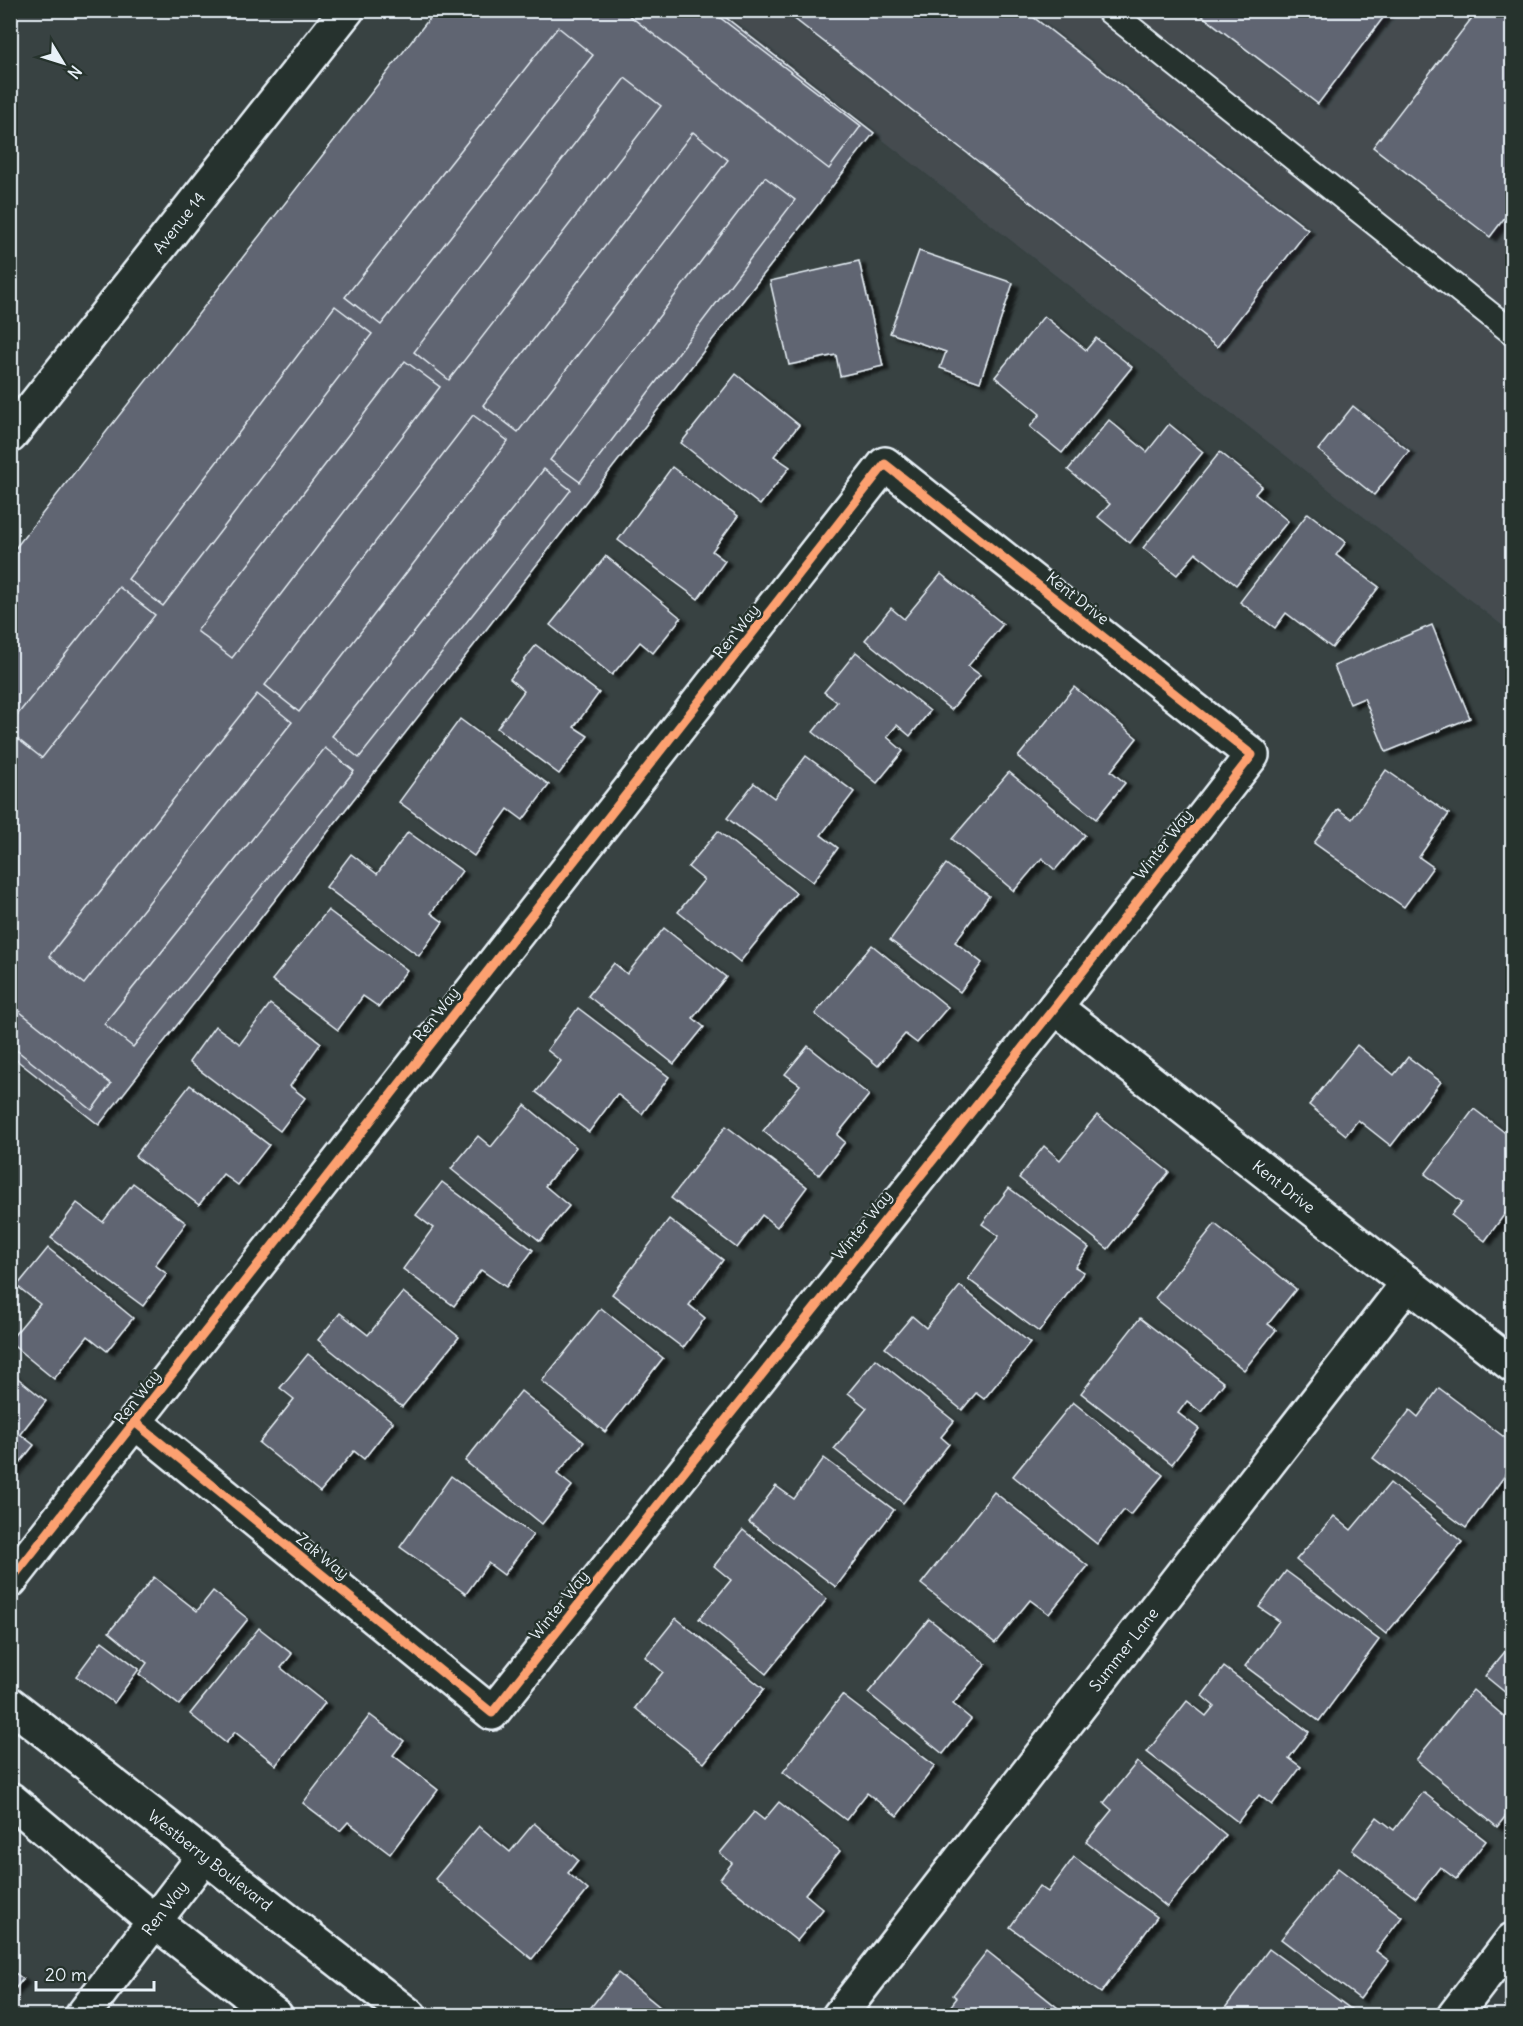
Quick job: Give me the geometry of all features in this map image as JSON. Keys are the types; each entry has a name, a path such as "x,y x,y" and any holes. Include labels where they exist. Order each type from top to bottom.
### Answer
{"street":[{"name":"Avenue 14","path":"10,436 346,10"},
{"name":"Kent Drive","path":"885,464 1252,755"},
{"name":"Ren Way","path":"10,1581 885,464"},
{"name":"Winter Way","path":"492,1713 1055,1007 1252,755"},
{"name":"Kent Drive","path":"1055,1007 1512,1365"},
{"name":"Summer Lane","path":"839,2016 1408,1283"},
{"name":"Zak Way","path":"136,1423 492,1713"},
{"name":"Westberry Boulevard","path":"10,1704 410,2016"},
{"path":"10,1799 154,1921 276,2016"},
{"name":"Ren Way","path":"82,2016 205,1856"},
{"path":"1454,2016 1512,1940"}],"lane":[{"path":"1108,10 1512,332"}],"shaded area":[{"path":"716,11 1512,11 1512,633 874,133"}],"building":[{"path":"436,10 716,10 874,133 99,1125 10,1055 10,555"},
{"path":"622,10 710,10 861,126 829,169"},
{"path":"783,10 1024,10 1308,230 1217,347"},
{"path":"1203,10 1389,10 1318,104 1200,14"},
{"path":"1478,10 1512,10 1512,208 1490,237 1373,147"},
{"path":"558,27 593,55 381,325 345,297"},
{"path":"625,78 661,106 449,380 414,352"},
{"path":"693,132 728,160 518,432 483,405"},
{"path":"765,177 795,200 580,482 550,460"},
{"path":"919,251 1013,283 980,382 940,368 946,352 890,333"},
{"path":"859,261 883,366 840,376 836,355 789,365 770,281"},
{"path":"335,306 372,334 163,606 128,579"},
{"path":"1044,316 1086,350 1096,338 1132,367 1062,453 1030,427 1040,414 995,377"},
{"path":"405,361 440,387 232,658 197,631"},
{"path":"736,374 799,425 774,456 790,467 760,505 681,443"},
{"path":"1353,406 1409,451 1374,495 1318,450"},
{"path":"473,415 508,441 299,712 265,685"},
{"path":"1109,420 1147,452 1169,424 1203,452 1130,543 1098,517 1110,504 1068,470"},
{"path":"1220,452 1262,486 1255,494 1288,521 1236,585 1196,553 1177,575 1143,548"},
{"path":"672,467 738,516 712,551 725,561 698,599 618,540"},
{"path":"544,469 571,490 359,758 332,736"},
{"path":"1308,513 1346,542 1336,555 1379,587 1332,648 1286,613 1275,628 1240,602"},
{"path":"606,556 681,618 653,653 640,642 612,675 550,625"},
{"path":"941,574 1003,624 968,666 980,675 951,710 865,640 891,608 904,619"},
{"path":"119,587 155,615 42,758 10,733 10,724"},
{"path":"1432,625 1470,718 1386,752 1364,698 1350,704 1334,666"},
{"path":"536,645 599,693 574,727 588,736 559,774 497,728 524,691 510,679"},
{"path":"856,652 930,711 910,736 897,725 887,737 903,751 877,783 813,732 837,702 824,692"},
{"path":"1074,687 1137,738 1111,771 1125,783 1096,819 1018,757"},
{"path":"257,694 292,722 84,984 49,956"},
{"path":"460,719 549,785 523,820 508,809 474,856 399,802"},
{"path":"325,748 354,771 133,1047 104,1024"},
{"path":"806,756 854,792 821,835 838,848 813,882 727,818 754,783 774,798"},
{"path":"1386,770 1449,814 1419,857 1433,867 1404,907 1314,843 1338,809 1352,819"},
{"path":"1009,772 1085,835 1055,870 1042,858 1014,891 952,839"},
{"path":"718,831 796,893 740,962 678,912 704,880 688,867"},
{"path":"408,832 462,871 431,913 443,922 419,956 326,887 351,854 377,874"},
{"path":"946,864 989,896 955,942 982,963 960,992 890,940"},
{"path":"328,910 407,970 379,1007 363,996 338,1030 272,980"},
{"path":"664,928 726,977 693,1018 704,1027 674,1064 588,996 614,963 627,974"},
{"path":"872,945 948,1007 917,1043 905,1034 878,1066 815,1014"},
{"path":"10,1004 111,1084 92,1110 10,1045"},
{"path":"270,1004 321,1043 290,1086 305,1098 280,1131 189,1062 215,1026 240,1044"},
{"path":"578,1008 669,1077 642,1114 617,1094 589,1132 536,1092 561,1061 547,1050"},
{"path":"1357,1045 1394,1075 1408,1057 1441,1082 1391,1146 1358,1120 1346,1135 1309,1105"},
{"path":"808,1046 869,1095 837,1135 845,1142 819,1175 763,1131 800,1085 785,1074"},
{"path":"190,1085 269,1145 238,1185 223,1174 199,1205 135,1156"},
{"path":"525,1105 576,1147 545,1186 569,1206 540,1241 451,1169 478,1136 491,1147"},
{"path":"1474,1109 1512,1138 1512,1204 1485,1241 1451,1215 1462,1202 1425,1174"},
{"path":"1097,1115 1169,1172 1108,1249 1019,1178 1044,1146 1060,1160"},
{"path":"726,1126 807,1187 777,1227 762,1215 737,1248 671,1198"},
{"path":"442,1182 533,1250 506,1287 481,1270 454,1306 403,1269 433,1228 416,1215"},
{"path":"133,1183 186,1223 155,1265 167,1274 143,1306 51,1238 77,1203 103,1222"},
{"path":"1009,1188 1089,1248 1075,1267 1084,1272 1039,1332 968,1279 999,1236 982,1224"},
{"path":"669,1219 723,1260 689,1305 705,1318 683,1348 612,1294"},
{"path":"1215,1224 1296,1289 1268,1324 1276,1330 1244,1370 1155,1298"},
{"path":"48,1248 133,1318 107,1351 88,1336 54,1379 10,1343 10,1340 40,1304 17,1286"},
{"path":"960,1286 1030,1343 984,1399 976,1393 962,1410 885,1348 912,1316 926,1328"},
{"path":"403,1292 459,1337 402,1407 318,1340 340,1313 368,1335"},
{"path":"601,1308 663,1358 605,1432 542,1381"},
{"path":"1140,1318 1224,1383 1201,1412 1187,1401 1178,1413 1199,1429 1172,1464 1081,1393"},
{"path":"308,1354 393,1422 364,1459 354,1451 320,1492 259,1443 294,1399 280,1388"},
{"path":"876,1359 954,1421 941,1437 949,1444 903,1503 834,1449 867,1408 848,1393"},
{"path":"10,1372 46,1401 20,1434 34,1445 10,1475"},
{"path":"1439,1388 1512,1443 1512,1466 1466,1528 1373,1458 1410,1410 1418,1417"},
{"path":"521,1391 584,1442 557,1474 572,1486 542,1524 465,1461"},
{"path":"1073,1402 1163,1475 1130,1515 1124,1510 1097,1544 1013,1476"},
{"path":"824,1458 894,1510 836,1587 749,1522 776,1486 794,1499"},
{"path":"451,1476 533,1535 504,1575 488,1563 466,1594 400,1547"},
{"path":"1390,1483 1462,1542 1386,1634 1296,1560 1334,1516 1351,1530"},
{"path":"994,1492 1088,1566 1049,1614 1030,1600 995,1643 921,1584"},
{"path":"743,1530 827,1599 766,1674 699,1619 731,1580 714,1566"},
{"path":"1286,1571 1379,1640 1319,1721 1245,1666 1279,1621 1259,1607"},
{"path":"154,1577 197,1611 213,1591 248,1619 179,1705 139,1674 147,1663 109,1632"},
{"path":"676,1618 764,1689 704,1763 635,1708 663,1672 645,1657"},
{"path":"929,1619 986,1664 953,1704 971,1719 943,1754 868,1693"},
{"path":"259,1628 292,1654 281,1668 325,1703 276,1765 235,1732 226,1743 190,1714"},
{"path":"102,1641 139,1669 114,1703 76,1676"},
{"path":"1512,1643 1512,1698 1485,1676"},
{"path":"1224,1667 1309,1732 1289,1758 1301,1767 1272,1805 1259,1795 1238,1822 1147,1752 1187,1701 1206,1716 1214,1706 1202,1696"},
{"path":"1473,1690 1512,1723 1512,1808 1497,1827 1416,1760"},
{"path":"842,1695 935,1766 897,1816 867,1793 846,1820 783,1772"},
{"path":"370,1715 404,1741 393,1755 438,1790 390,1854 348,1822 340,1831 303,1803"},
{"path":"1137,1762 1226,1835 1167,1907 1086,1842 1112,1810 1104,1803"},
{"path":"1423,1792 1486,1841 1456,1879 1440,1867 1416,1898 1352,1850 1377,1817 1394,1830"},
{"path":"779,1802 840,1851 805,1894 823,1909 797,1941 720,1879 732,1863 720,1853 754,1812 764,1820"},
{"path":"534,1823 578,1860 568,1873 588,1890 532,1959 435,1879 479,1826 510,1852"},
{"path":"1074,1857 1157,1917 1101,1993 1010,1927 1039,1886 1048,1892"},
{"path":"1338,1868 1402,1917 1376,1951 1389,1961 1360,1999 1281,1939"},
{"path":"1269,1949 1352,2010 1348,2016 1219,2016"},
{"path":"987,1951 1068,2016 943,2016 957,1998 953,1995"},
{"path":"10,1969 23,1979 10,1995"},
{"path":"618,1973 671,2016 584,2016"}],"cycle path":[{"path":"10,1581 885,464 1252,755 1055,1007 492,1713 136,1423"}]}
